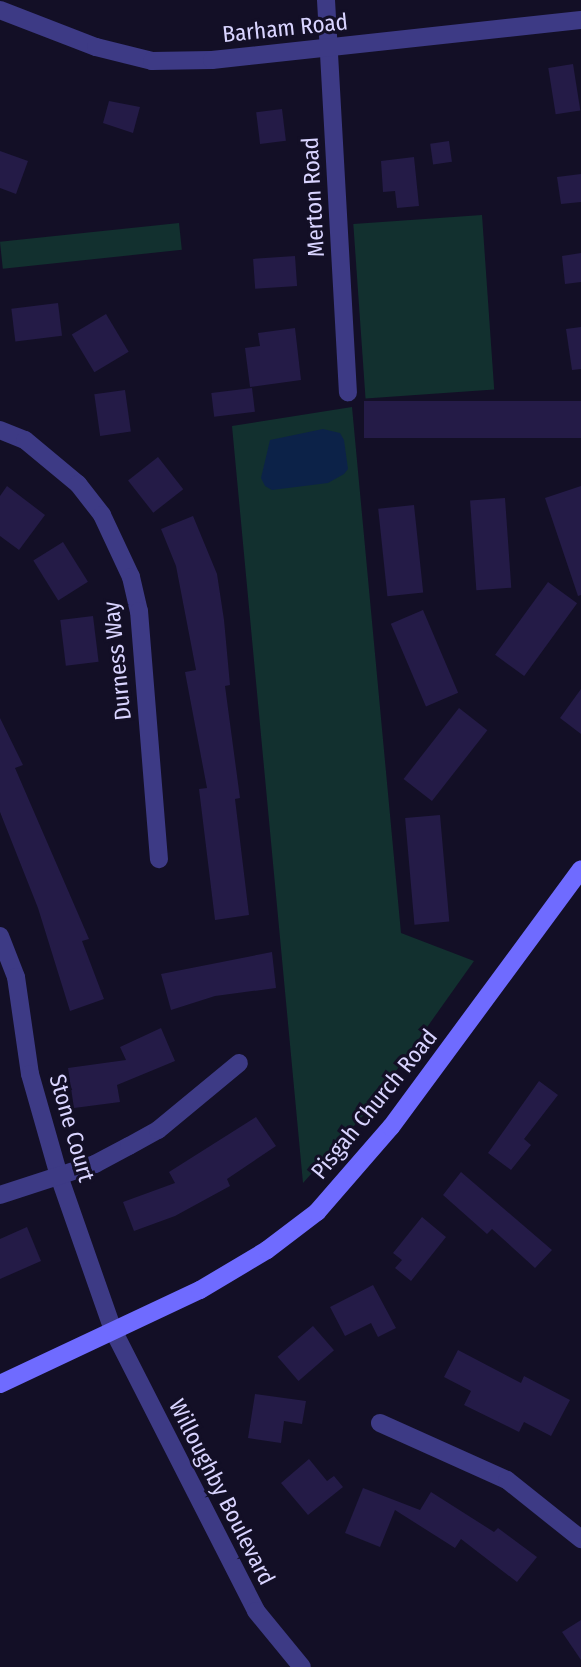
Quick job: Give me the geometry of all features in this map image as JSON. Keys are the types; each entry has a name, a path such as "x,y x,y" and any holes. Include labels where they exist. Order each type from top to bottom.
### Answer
{"main road":[{"name":"Pisgah Church Road","path":"0,1384 200,1290 267,1250 317,1212 391,1127 581,869"}],"street":[{"name":"Merton Road","path":"327,0 348,392"},
{"name":"Barham Road","path":"0,10 96,47 152,61 212,60 329,49 581,20"},
{"name":"Durness Way","path":"0,430 26,440 78,484 102,515 131,577 139,611 159,859"},
{"name":"Stone Court","path":"0,936 16,977 30,1074 59,1177 113,1330"},
{"path":"0,1195 95,1164 158,1130 239,1063"},
{"name":"Willoughby Boulevard","path":"113,1330 256,1611 302,1667"},
{"path":"380,1423 507,1480 581,1539"}],"green space":[{"path":"482,215 494,390 366,399 353,224"},
{"path":"179,223 182,250 3,269 0,242"},
{"path":"352,407 401,933 474,961 369,1109 303,1183 232,426"}],"water":[{"path":"323,429 340,433 344,440 348,469 344,474 328,483 272,490 265,486 261,478 270,440"}],"building":[{"path":"573,64 580,110 556,114 548,68"},
{"path":"109,101 140,107 133,133 103,123"},
{"path":"282,109 286,141 260,144 256,112"},
{"path":"449,141 452,162 433,164 430,144"},
{"path":"0,151 28,161 16,194 0,188"},
{"path":"414,157 419,206 397,208 395,191 383,192 381,161"},
{"path":"581,174 581,202 561,204 557,177"},
{"path":"581,253 581,282 565,284 562,256"},
{"path":"295,256 297,286 255,289 253,259"},
{"path":"58,303 62,336 15,341 11,309"},
{"path":"106,314 129,352 94,372 72,335"},
{"path":"581,327 581,369 572,370 566,329"},
{"path":"295,328 301,380 250,387 245,348 260,346 258,333"},
{"path":"252,388 255,412 214,417 211,393"},
{"path":"125,390 131,432 100,436 94,394"},
{"path":"364,401 581,401 581,438 364,438"},
{"path":"158,457 183,489 153,513 128,480"},
{"path":"7,486 45,515 19,550 0,536 0,496"},
{"path":"581,486 581,595 578,596 545,498"},
{"path":"505,498 511,588 476,590 470,500"},
{"path":"414,505 423,593 387,596 378,509"},
{"path":"193,516 217,574 224,620 230,685 225,686 240,798 235,799 249,915 215,920 199,789 207,788 185,672 196,670 176,566 161,529"},
{"path":"63,542 88,582 58,600 33,561"},
{"path":"548,582 577,603 524,676 495,655"},
{"path":"423,610 458,693 426,707 391,624"},
{"path":"93,616 99,662 66,666 60,620"},
{"path":"581,689 581,734 560,718"},
{"path":"459,708 487,730 432,801 404,779"},
{"path":"0,718 23,765 15,768 89,939 82,941 104,999 70,1011 38,908 0,812"},
{"path":"440,815 449,922 414,925 405,818"},
{"path":"272,952 276,988 215,996 171,1010 161,974"},
{"path":"161,1028 175,1061 117,1085 120,1102 74,1108 68,1068 126,1060 120,1047"},
{"path":"539,1081 558,1095 524,1139 531,1145 511,1170 488,1153"},
{"path":"256,1117 276,1146 227,1179 230,1186 175,1216 134,1231 123,1202 175,1183 169,1172"},
{"path":"461,1172 552,1250 535,1268 492,1229 487,1234 443,1195"},
{"path":"422,1217 446,1237 411,1281 395,1268 402,1260 393,1253"},
{"path":"27,1227 41,1261 0,1279 0,1239"},
{"path":"373,1285 396,1328 378,1337 371,1323 345,1336 330,1307"},
{"path":"313,1326 334,1350 299,1381 278,1357"},
{"path":"458,1350 521,1383 524,1376 570,1400 551,1436 524,1422 519,1432 464,1405 471,1391 444,1377"},
{"path":"255,1394 306,1401 302,1424 284,1421 281,1443 248,1438"},
{"path":"309,1459 327,1481 334,1476 343,1487 308,1515 281,1483"},
{"path":"363,1488 420,1510 431,1492 494,1532 498,1528 537,1557 517,1582 461,1539 455,1548 395,1510 380,1547 345,1533"},
{"path":"581,1620 581,1660 562,1632"}]}
